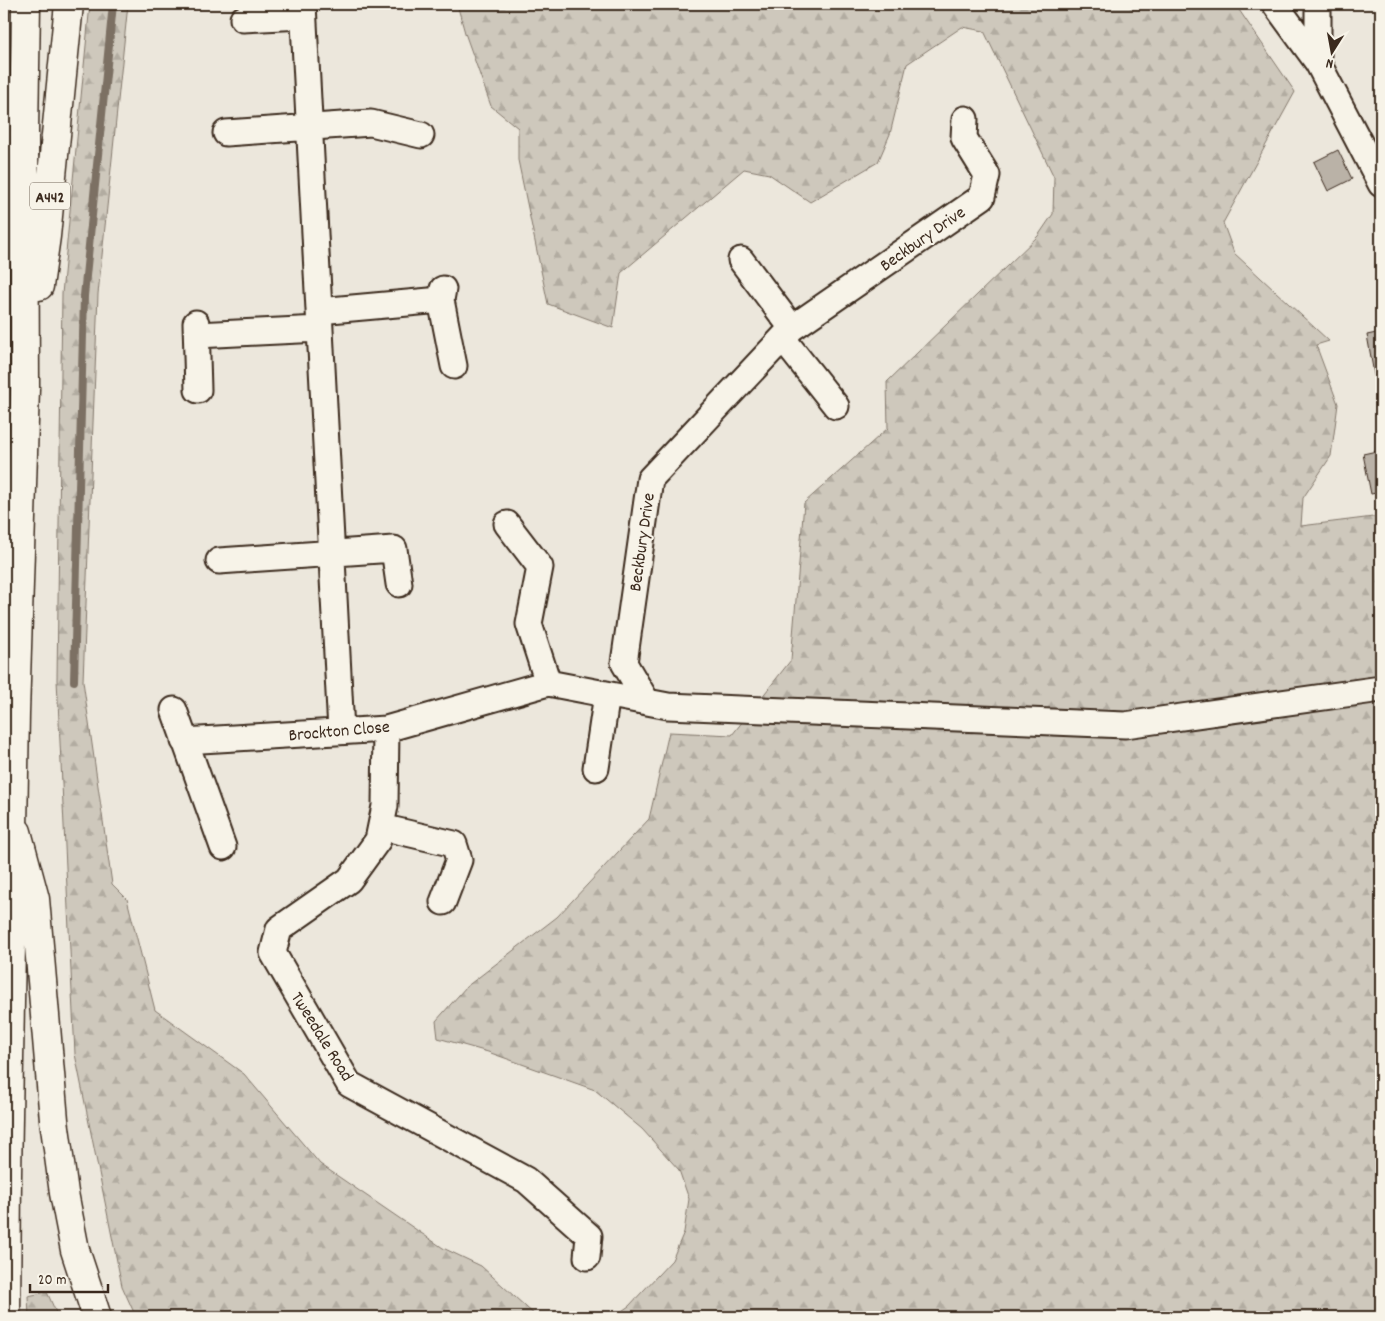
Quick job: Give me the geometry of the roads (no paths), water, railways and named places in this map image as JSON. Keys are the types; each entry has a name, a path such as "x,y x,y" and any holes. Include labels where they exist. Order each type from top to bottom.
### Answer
{"main road":[{"name":"A442","path":"6,1317 15,713 25,388 24,133 26,4"},
{"name":"A442","path":"25,388 46,236 69,4"},
{"path":"14,823 35,899 54,1120 68,1212 75,1250 97,1317"}],"street":[{"path":"1275,4 1318,63 1381,184"},
{"path":"1318,4 1318,63"},
{"path":"243,19 303,10 341,731"},
{"name":"Beckbury Drive","path":"647,702 624,663 650,479 787,334 982,197 987,175 964,138 965,119"},
{"path":"226,133 371,122 421,135"},
{"path":"741,260 787,334 836,406"},
{"path":"198,390 196,329 319,320 442,295 454,366"},
{"path":"507,524 540,567 529,624 548,682 647,702 678,706 1125,725 1381,688"},
{"path":"219,561 394,549 399,584"},
{"name":"Brockton Close","path":"184,741 386,729 548,682"},
{"path":"596,768 607,694"},
{"path":"174,710 223,847"},
{"name":"Tweedale Road","path":"386,729 385,806 378,840 349,880 279,929 272,953 349,1084 526,1180 589,1236 587,1257"},
{"path":"381,827 454,844 459,860 443,902"}],"waterway":[{"path":"74,681 84,296 113,4"}]}
